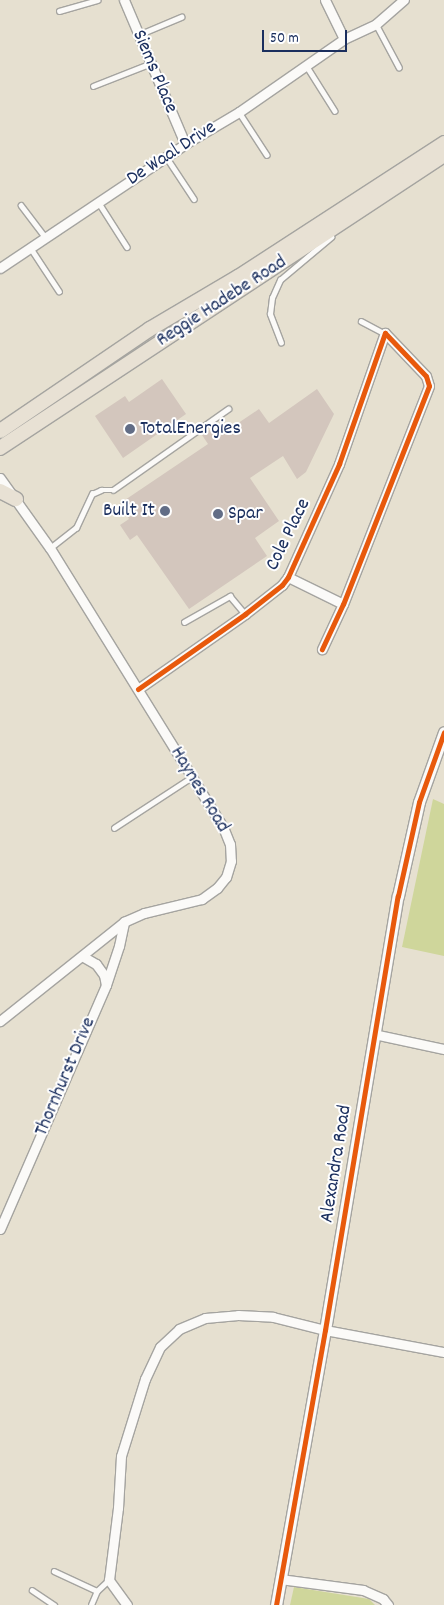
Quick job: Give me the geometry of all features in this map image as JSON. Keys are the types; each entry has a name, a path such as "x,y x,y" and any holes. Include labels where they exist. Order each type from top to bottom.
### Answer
{"main road":[{"name":"Reggie Hadebe Road","path":"2,428 150,330 238,277 444,143"},
{"name":"Reggie Hadebe Road","path":"0,448 444,155"},
{"path":"0,491 16,500"}],"street":[{"name":"Siems Place","path":"124,0 149,64 185,144"},
{"path":"325,0 344,39"},
{"name":"De Waal Drive","path":"0,268 185,144 239,112 344,39 376,24 404,0"},
{"path":"322,649 343,604 430,386 426,376 385,333"},
{"name":"Cole Place","path":"138,689 245,614 282,585 288,577 340,464 385,333"},
{"name":"Haynes Road","path":"0,478 50,548 223,828 230,844 231,861 226,877 217,888 202,899 144,912 124,922 0,1021"},
{"path":"288,577 343,604"},
{"name":"Alexandra Road","path":"276,1605 325,1330 398,896 420,802 444,732"},
{"name":"Thornhurst Drive","path":"0,1229 106,985 119,946 124,922"},
{"path":"82,956 96,964 104,975 106,985"},
{"path":"374,1034 444,1049"},
{"path":"127,1605 109,1580 118,1508 121,1456 145,1379 160,1348 179,1329 205,1318 238,1314 273,1317 325,1330 444,1352"},
{"path":"280,1578 363,1590 377,1596 388,1605"}],"lane":[{"path":"59,11 97,0"},
{"path":"138,35 181,17"},
{"path":"376,24 400,67"},
{"path":"93,86 149,64"},
{"path":"306,65 335,111"},
{"path":"239,112 267,155"},
{"path":"166,158 194,199"},
{"path":"99,203 127,247"},
{"path":"22,205 46,238"},
{"path":"281,343 270,314 272,298 280,280 322,246 346,218"},
{"path":"30,248 59,291"},
{"path":"361,322 385,333"},
{"path":"50,548 76,528 92,494 101,490 113,490 228,409"},
{"path":"184,622 229,596 245,614"},
{"path":"114,828 192,777"},
{"path":"54,1571 97,1591"},
{"path":"91,1605 97,1591 109,1580"},
{"path":"32,1590 54,1605"}],"green space":[{"path":"433,799 444,804 444,956 402,947"},
{"path":"294,1587 369,1599 375,1605 290,1605"}],"building":[{"path":"162,379 186,414 123,458 95,416 125,396 129,402"},
{"path":"317,389 334,414 306,472 297,479 283,456 250,478 279,521 255,538 267,556 189,609 137,535 130,540 120,525 129,519 119,504 208,444 202,435 214,427 219,436 259,409 269,423"}],"cycle path":[{"path":"138,689 245,614 282,585 288,577 339,464 385,333 426,376 429,386 343,604 322,649"},
{"path":"276,1605 325,1330 398,896 419,802 444,732"}],"place":[{"name":"TotalEnergies","path":"130,429"},
{"name":"Built It","path":"165,511"},
{"name":"Spar","path":"218,514"}]}
